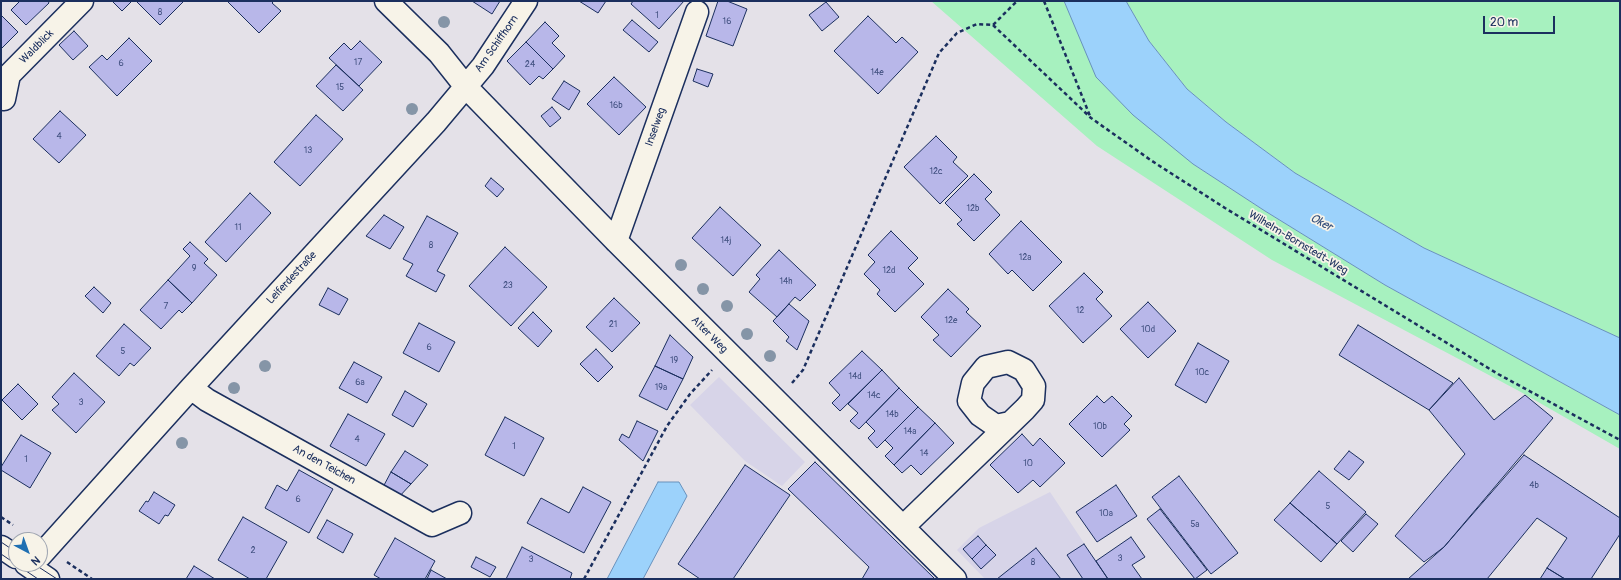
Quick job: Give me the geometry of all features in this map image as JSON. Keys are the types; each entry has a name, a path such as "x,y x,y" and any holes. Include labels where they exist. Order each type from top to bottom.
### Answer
{"street":[{"name":"Waldblick","path":"4,99 9,75 82,1"},
{"path":"386,1 439,53 466,86"},
{"name":"Am Schiffhorn","path":"466,86 483,66 526,1"},
{"name":"Inselweg","path":"616,241 697,12"},
{"name":"Alter Weg","path":"466,86 728,354 955,579"},
{"name":"Leiferdestraße","path":"48,546 191,388 436,122 466,86"},
{"name":"An den Teichen","path":"191,388 207,400 432,525 460,514"},
{"path":"904,527 1010,423"}],"path":[{"path":"776,401 803,370 939,53 957,33 977,24 993,25 1017,1"},
{"path":"1044,1 1091,118"},
{"name":"Wilhelm-Bornstedt-Weg","path":"993,25 1091,118 1152,161 1225,208 1498,374 1620,440"},
{"path":"584,579 667,426 690,394 728,354"},
{"path":"48,566 92,579"}],"shaded area":[{"path":"719,377 805,462 782,486 745,461 690,405"},
{"path":"1050,492 1108,579 985,579 957,550 979,528"}],"green space":[{"path":"931,1 1064,1 1065,5 1193,164 1265,211 1385,285 1620,415 1620,449 1519,391 1272,260 1097,146"},
{"path":"1126,1 1620,1 1620,338 1424,248 1295,173 1226,122 1187,89 1149,41"}],"water":[{"name":"Oker","path":"1064,1 1126,1 1149,41 1187,89 1226,122 1295,173 1424,248 1620,338 1620,415 1385,285 1265,211 1193,164 1133,115 1096,77"},
{"path":"658,482 679,482 687,496 643,579 607,579"}],"building":[{"path":"20,1 48,1 49,3 26,25 11,10"},
{"path":"112,1 132,1 122,11"},
{"path":"136,1 184,1 160,25"},
{"path":"227,1 274,1 272,3 281,11 259,33"},
{"path":"472,1 500,1 492,14"},
{"path":"579,1 606,1 598,13"},
{"path":"633,1 684,1 659,29 631,4"},
{"path":"718,1 727,1 747,9 733,46 706,36"},
{"path":"826,2 839,17 822,31 809,15"},
{"path":"1,15 18,32 1,49"},
{"path":"868,16 896,43 902,37 918,52 878,94 834,51"},
{"path":"632,20 658,42 649,52 623,30"},
{"path":"545,22 559,36 552,43 565,56 553,69 526,42"},
{"path":"74,31 88,46 73,60 59,45"},
{"path":"129,38 152,61 117,96 89,67 102,55 107,60"},
{"path":"360,41 382,62 359,86 329,58 344,43 351,50"},
{"path":"526,42 553,69 543,79 539,76 530,85 507,61"},
{"path":"336,65 363,90 343,111 316,86"},
{"path":"697,69 713,74 708,87 693,81"},
{"path":"614,77 646,107 619,135 587,104"},
{"path":"564,81 580,91 569,110 552,99"},
{"path":"552,107 561,118 550,127 541,116"},
{"path":"60,111 86,135 59,163 33,139"},
{"path":"316,115 343,139 300,186 274,162"},
{"path":"936,136 957,157 953,162 968,176 940,204 904,167"},
{"path":"974,174 992,192 985,199 1000,215 974,241 957,224 962,220 945,203"},
{"path":"491,178 504,189 497,197 485,186"},
{"path":"250,193 271,213 226,262 205,242"},
{"path":"720,207 761,245 733,276 692,238"},
{"path":"384,215 404,227 390,249 366,236"},
{"path":"427,216 458,233 437,271 445,275 436,292 406,276 413,264 403,259"},
{"path":"1021,221 1062,262 1033,291 1012,270 1008,274 989,254"},
{"path":"891,231 918,258 908,268 924,284 895,312 877,294 880,290 864,274 875,262 868,255"},
{"path":"190,242 208,259 204,263 217,275 192,303 168,280 190,256 183,249"},
{"path":"505,247 547,287 511,326 469,286"},
{"path":"779,250 816,285 800,301 795,297 777,317 749,292 760,279 756,275"},
{"path":"1084,273 1103,292 1096,299 1112,316 1083,343 1049,306"},
{"path":"168,280 192,303 182,313 179,310 161,329 140,310"},
{"path":"94,287 111,303 103,313 85,296"},
{"path":"328,288 348,299 339,315 319,305"},
{"path":"948,289 969,309 966,312 981,326 951,357 933,340 939,335 921,317"},
{"path":"614,298 640,323 612,352 586,327"},
{"path":"1148,302 1176,331 1148,358 1120,329"},
{"path":"789,304 809,321 797,350 786,341 789,337 773,321"},
{"path":"533,312 552,331 538,347 518,328"},
{"path":"419,323 455,342 439,372 403,353"},
{"path":"124,324 151,348 134,366 130,363 119,376 96,356"},
{"path":"1358,325 1453,383 1429,410 1339,355"},
{"path":"670,335 693,357 683,379 655,366"},
{"path":"1198,343 1229,361 1206,403 1175,385"},
{"path":"596,349 613,367 598,382 580,364"},
{"path":"862,351 882,370 840,411 832,403 840,395 829,383"},
{"path":"354,362 382,377 367,403 339,388"},
{"path":"655,366 683,379 667,410 639,396"},
{"path":"882,370 899,388 859,429 850,421 858,413 848,404"},
{"path":"74,373 105,402 76,433 52,410 59,404 52,397"},
{"path":"1459,378 1494,420 1525,395 1553,418 1444,547 1424,562 1395,536 1465,454 1429,410"},
{"path":"18,384 38,404 22,420 2,400"},
{"path":"899,388 918,407 877,448 868,438 875,431 866,422"},
{"path":"405,391 427,404 413,427 392,415"},
{"path":"1097,396 1104,403 1112,396 1132,416 1124,424 1130,430 1102,457 1069,424"},
{"path":"918,407 935,423 894,465 885,456 893,448 885,440"},
{"path":"348,414 385,434 366,466 330,446"},
{"path":"505,417 544,438 524,476 485,455"},
{"path":"637,421 658,431 643,461 619,440 622,434 629,438"},
{"path":"935,423 954,443 921,475 911,465 902,473 894,465"},
{"path":"1022,434 1033,446 1040,438 1065,463 1040,487 1033,480 1018,493 990,465"},
{"path":"21,435 51,453 30,488 1,470 1,467"},
{"path":"405,451 428,465 411,484 391,472"},
{"path":"1349,451 1364,462 1349,480 1334,469"},
{"path":"1524,455 1620,518 1620,534 1591,579 1565,579 1547,568 1567,538 1537,518 1487,579 1408,579 1444,547"},
{"path":"815,462 934,578 862,579 869,567 788,489"},
{"path":"745,465 790,495 733,579 700,579 678,564"},
{"path":"299,470 333,489 309,533 265,508 277,485 287,491"},
{"path":"1319,471 1366,512 1337,544 1290,503"},
{"path":"391,472 411,484 398,498 382,489"},
{"path":"1179,476 1238,553 1211,574 1152,497"},
{"path":"1116,485 1137,516 1097,542 1076,512"},
{"path":"583,487 611,502 584,553 527,523 541,498 569,513"},
{"path":"154,492 175,505 168,516 165,515 159,524 139,511 146,501 148,502"},
{"path":"1290,503 1337,544 1321,562 1274,520"},
{"path":"1160,509 1207,570 1195,579 1147,519"},
{"path":"1366,514 1378,524 1353,552 1341,541"},
{"path":"243,517 287,542 266,579 250,579 218,560"},
{"path":"327,520 353,534 343,553 317,538"},
{"path":"978,536 986,545 972,559 963,549"},
{"path":"1131,537 1145,557 1132,565 1142,579 1108,579 1096,561"},
{"path":"395,538 435,561 425,579 381,579 374,575"},
{"path":"1084,544 1108,579 1083,579 1067,555"},
{"path":"986,545 996,555 981,569 972,559"},
{"path":"522,547 572,573 570,579 506,579"},
{"path":"1036,548 1061,579 997,579"},
{"path":"476,557 496,567 490,577 471,567"},
{"path":"194,566 215,579 186,579"},
{"path":"1547,568 1565,579 1540,579"},
{"path":"431,570 447,579 427,579"}],"tram line":[{"path":"1,542 8,547"},
{"path":"1,554 38,579"},
{"path":"46,572 57,579"}]}
